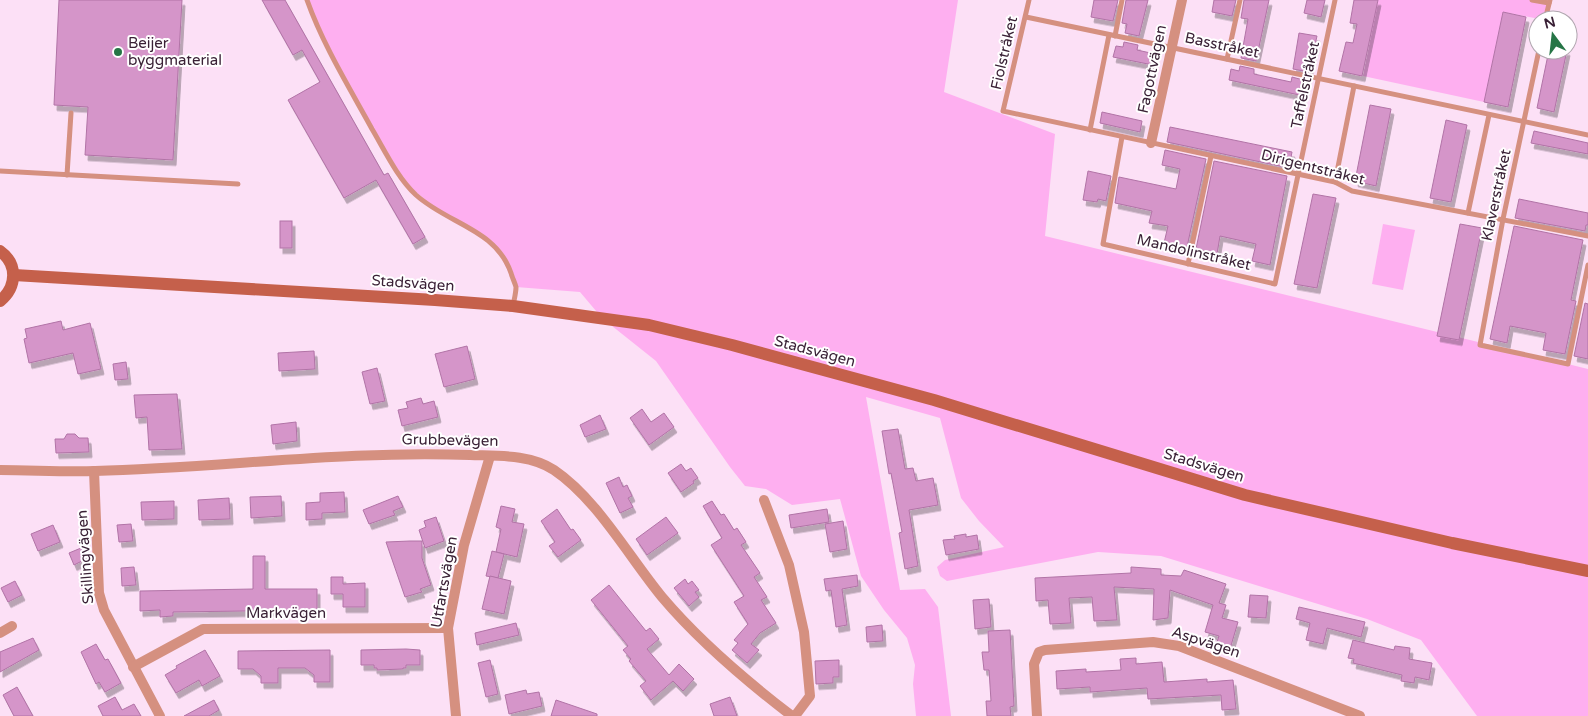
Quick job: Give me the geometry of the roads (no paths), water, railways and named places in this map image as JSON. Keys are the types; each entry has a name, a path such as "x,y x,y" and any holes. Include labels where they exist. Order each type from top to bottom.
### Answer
{"main road":[{"path":"0,251 8,259 14,275 8,292 0,301"},
{"name":"Stadsvägen","path":"14,275 513,306 649,325 732,345 934,400 1244,494 1452,544 1588,571"}],"street":[{"name":"Fagottvägen","path":"1152,143 1182,0"},
{"name":"Grubbevägen","path":"0,470 94,471 418,453 517,457 552,468 565,478 612,530 661,596 699,637 740,676 793,716 810,696 804,632 789,565 764,500"},
{"name":"Utfartsvägen","path":"456,716 448,628 464,545 490,456"},
{"name":"Skillingvägen","path":"94,471 100,592 104,610 160,716"},
{"path":"0,633 12,626"},
{"name":"Markvägen","path":"133,667 204,629 448,628"},
{"name":"Aspvägen","path":"1037,716 1034,664 1039,652 1153,642 1179,646 1360,716"}],"lane":[{"path":"307,0 323,39 390,160 416,195 441,214 483,236 494,245 508,264 516,287 513,306"},
{"name":"Fiolstråket","path":"1004,112 1029,0"},
{"path":"1090,130 1122,0"},
{"path":"1227,59 1240,0"},
{"name":"Taffelstråket","path":"1299,174 1335,0"},
{"path":"1532,0 1549,2"},
{"name":"Basstråket","path":"1026,17 1489,115 1588,134"},
{"name":"Klaverstråket","path":"1537,60 1503,219 1480,345 1568,364 1588,265"},
{"path":"1335,182 1354,86"},
{"name":"Dirigentstråket","path":"1004,112 1335,182 1352,191 1588,236"},
{"path":"67,174 70,113"},
{"path":"1468,213 1489,115"},
{"name":"Mandolinstråket","path":"1122,137 1103,244 1274,284 1299,174"},
{"path":"1188,264 1211,156"},
{"path":"0,171 238,184"}],"place":[{"name":"Beijer byggmaterial","path":"118,52"}]}
